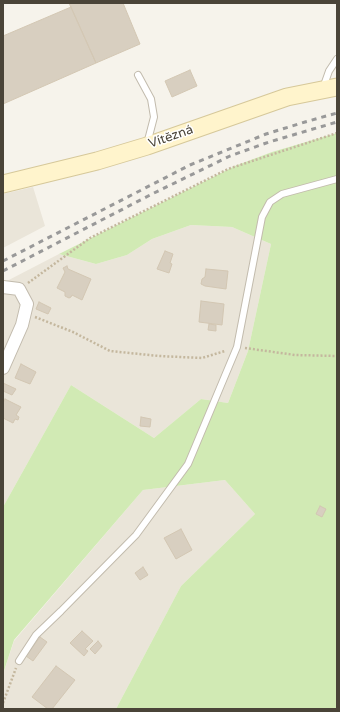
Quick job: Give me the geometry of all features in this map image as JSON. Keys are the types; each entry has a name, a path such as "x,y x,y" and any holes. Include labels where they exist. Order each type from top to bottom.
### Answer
{"main road":[{"name":"Vítězná","path":"3,184 97,161 147,146 287,98 330,88"}],"street":[{"path":"3,287 20,289 27,304 22,325 3,368"}],"lane":[{"path":"330,88 329,71 337,59"},
{"path":"138,75 151,99 154,117 147,146"},
{"path":"19,660 36,635 136,535 188,464 237,347 262,217 270,202 282,194 337,179"}],"path":[{"path":"20,289 90,238 228,169 337,133"},
{"path":"25,313 73,332 110,350 159,356 202,358 237,347 295,355 337,356"},
{"path":"3,703 19,660"}],"shaded area":[{"path":"33,187 45,226 3,248 3,194"},
{"path":"191,225 232,227 271,244 248,351 228,403 201,399 154,438 71,385 3,507 3,283 59,254 96,264 127,255 152,239"},
{"path":"225,480 255,514 181,586 116,709 3,709 3,674 14,641 143,490"}],"green space":[{"path":"337,133 337,709 116,709 181,586 255,514 225,480 143,490 14,640 3,674 3,507 71,385 154,438 201,399 228,403 248,351 271,244 232,227 191,225 152,239 127,255 96,264 59,254 235,166 272,152"}],"building":[{"path":"69,3 123,3 140,44 96,63"},
{"path":"71,7 96,63 3,104 3,36"},
{"path":"190,70 197,86 172,97 165,81"},
{"path":"165,251 173,254 169,273 157,269"},
{"path":"67,266 68,269 91,279 82,300 72,295 69,298 65,296 65,292 57,288 65,272 63,268"},
{"path":"206,269 228,271 226,289 201,284 202,279 205,277"},
{"path":"201,301 224,304 222,325 199,322"},
{"path":"39,302 51,308 48,314 36,309"},
{"path":"209,324 216,325 216,331 208,330"},
{"path":"21,364 36,372 30,384 15,378"},
{"path":"3,383 16,389 12,395 3,391"},
{"path":"5,399 21,407 16,415 19,417 18,420 15,419 13,423 3,418 3,403"},
{"path":"141,417 151,419 150,427 140,426"},
{"path":"320,506 326,509 322,517 316,514"},
{"path":"181,529 192,550 176,559 164,538"},
{"path":"143,567 148,575 140,580 135,573"},
{"path":"82,631 93,641 85,649 88,651 84,656 70,643"},
{"path":"40,637 47,642 33,661 26,656"},
{"path":"98,641 102,646 95,654 90,649"},
{"path":"56,666 75,680 52,709 48,709 32,697"}],"railway":[{"path":"3,261 190,165 266,134 337,113"},
{"path":"3,271 154,193 230,156 269,142 337,122"}]}
